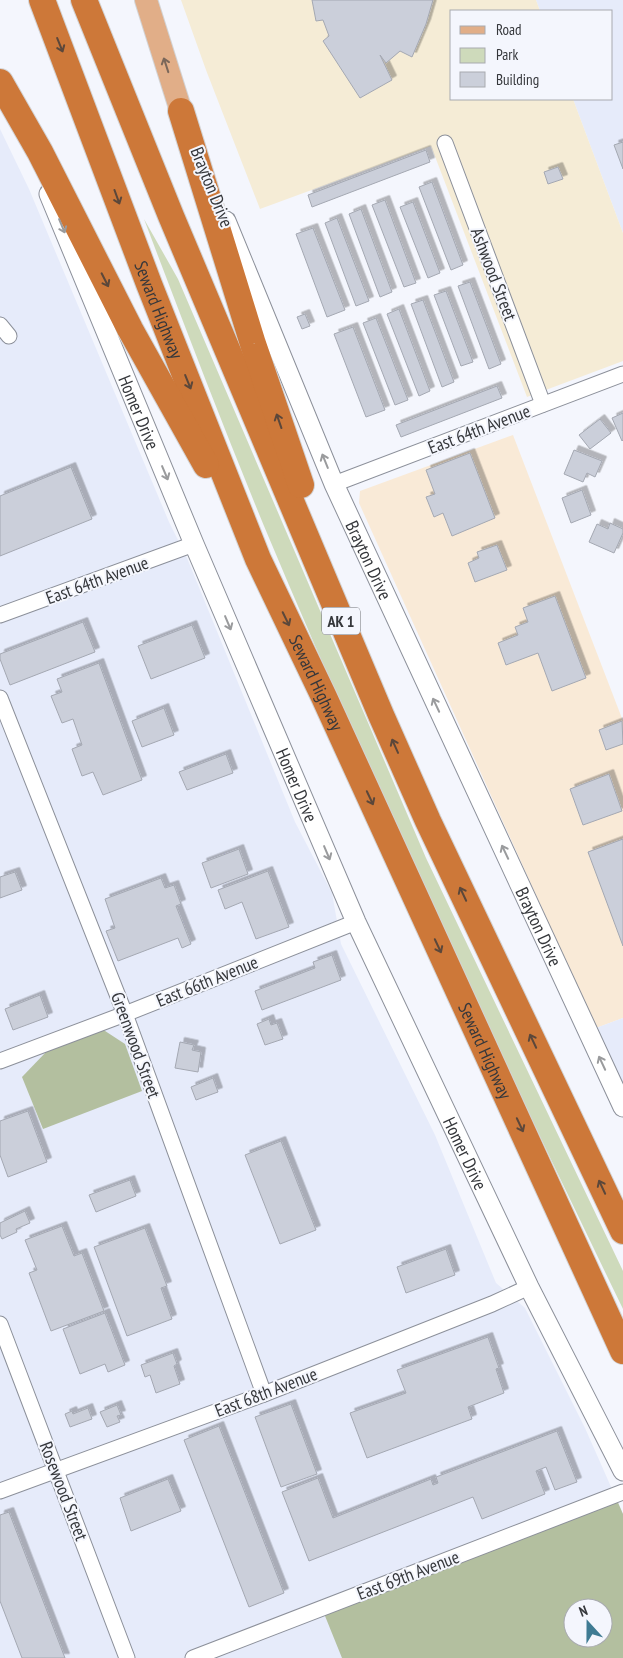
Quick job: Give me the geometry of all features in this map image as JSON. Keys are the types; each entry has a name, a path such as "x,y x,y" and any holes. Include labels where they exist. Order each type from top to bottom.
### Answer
{"highway":[{"name":"Seward Highway","path":"42,0 149,284 258,559 328,706 623,1351"},
{"name":"AK 1","path":"84,0 171,216 381,715 428,820 623,1232"},
{"path":"0,84 40,152 130,329 258,559"},
{"path":"181,111 252,344 381,715"}],"main road":[{"name":"Brayton Drive","path":"146,0 181,111"}],"street":[{"name":"Homer Drive","path":"0,84 30,148 194,544 356,922 529,1287 623,1471"},
{"name":"Brayton Drive","path":"181,111 334,484 623,1107"},
{"name":"Ashwood Street","path":"445,143 543,404"},
{"name":"East 64th Avenue","path":"334,484 623,374"},
{"name":"East 64th Avenue","path":"0,615 194,544"},
{"name":"Greenwood Street","path":"0,698 125,1014 264,1394"},
{"name":"East 66th Avenue","path":"0,1061 125,1014 356,922"},
{"name":"East 68th Avenue","path":"0,1492 264,1394 492,1304 529,1287"},
{"name":"Rosewood Street","path":"0,1324 127,1658"},
{"name":"East 69th Avenue","path":"193,1658 623,1492"}],"shaded area":[{"path":"181,0 536,0 540,10 450,10 450,100 573,100 623,233 623,361 527,397 431,146 260,209"},
{"path":"536,0 623,0 623,233 573,100 613,100 613,10 540,10"},
{"path":"0,129 29,189 169,522 187,558 295,822 332,893 341,944 435,1135 496,1283 525,1308 585,1428 623,1514 623,1658 0,1658"},
{"path":"513,435 623,721 623,1018 596,1028 359,503 360,491"},
{"path":"623,1018 623,1095 596,1028"}],"green space":[{"path":"144,219 178,279 426,858 623,1271 623,1309 484,1018 349,724 248,488"},
{"path":"102,1029 125,1044 142,1091 43,1129 22,1077 47,1051"},
{"path":"616,1498 623,1514 623,1658 342,1658 323,1611"}],"building":[{"path":"312,0 433,0 426,24 412,57 400,51 386,63 380,55 392,80 360,98 323,41 329,36 323,20 316,21"},
{"path":"623,142 623,169 614,145"},
{"path":"426,150 430,162 312,207 308,195"},
{"path":"558,167 563,179 548,184 544,172"},
{"path":"432,182 463,265 451,270 419,187"},
{"path":"385,200 416,283 404,287 372,205"},
{"path":"413,202 440,273 428,278 400,207"},
{"path":"361,209 392,292 380,297 349,214"},
{"path":"337,218 369,301 356,306 325,223"},
{"path":"313,228 345,310 327,317 296,234"},
{"path":"470,282 501,364 489,369 458,286"},
{"path":"446,291 473,362 461,366 434,295"},
{"path":"423,300 454,382 442,387 411,304"},
{"path":"399,309 430,391 419,396 387,314"},
{"path":"305,314 310,326 302,329 297,317"},
{"path":"376,318 408,400 395,405 363,323"},
{"path":"353,327 385,410 366,417 334,334"},
{"path":"497,386 502,398 401,437 396,425"},
{"path":"623,413 623,440 622,441 612,418"},
{"path":"600,419 611,433 590,449 579,435"},
{"path":"574,450 602,461 595,477 587,473 583,482 564,474"},
{"path":"470,453 495,518 452,536 443,513 434,517 426,497 435,494 426,470"},
{"path":"71,467 92,519 0,556 0,496"},
{"path":"582,490 591,515 571,523 562,498"},
{"path":"610,523 623,529 614,553 589,542 597,524 608,529"},
{"path":"497,545 507,570 475,582 468,563 479,558 477,552"},
{"path":"555,596 586,678 552,691 538,653 506,665 498,643 518,635 515,627 528,622 523,608"},
{"path":"83,622 95,652 10,685 0,659 0,654"},
{"path":"192,625 205,658 151,679 138,646"},
{"path":"99,663 142,780 103,795 93,772 82,776 72,749 82,745 73,719 62,723 51,696 62,692 57,679"},
{"path":"164,708 174,735 142,747 132,721"},
{"path":"622,721 623,744 606,750 599,730"},
{"path":"226,754 233,773 187,790 179,772"},
{"path":"609,774 622,811 583,825 570,789"},
{"path":"623,839 623,946 588,852"},
{"path":"239,849 248,874 211,888 202,863"},
{"path":"268,871 289,927 256,939 242,902 225,909 218,890"},
{"path":"15,872 22,890 0,898 0,877"},
{"path":"161,878 165,888 174,885 181,904 176,906 191,944 182,948 178,938 118,961 106,931 115,928 105,899"},
{"path":"332,955 341,980 262,1010 255,991 315,968 313,962"},
{"path":"40,995 48,1017 13,1030 5,1009"},
{"path":"269,1019 271,1025 277,1023 283,1039 265,1045 257,1024"},
{"path":"180,1042 194,1045 192,1050 201,1052 198,1072 175,1068"},
{"path":"213,1078 218,1092 196,1100 191,1087"},
{"path":"28,1111 47,1162 8,1177 0,1155 0,1121"},
{"path":"281,1141 316,1230 280,1244 245,1155"},
{"path":"130,1180 136,1196 96,1212 89,1195"},
{"path":"25,1211 30,1223 16,1229 17,1232 2,1239 0,1223"},
{"path":"62,1226 74,1256 82,1253 104,1311 51,1331 29,1273 37,1270 25,1240"},
{"path":"145,1228 167,1286 161,1288 172,1319 127,1336 94,1247"},
{"path":"446,1249 455,1275 406,1293 397,1267"},
{"path":"105,1313 125,1365 108,1372 105,1364 80,1374 63,1329"},
{"path":"488,1337 499,1368 496,1369 504,1393 468,1407 472,1419 367,1458 350,1413 406,1393 397,1370"},
{"path":"173,1353 177,1364 174,1366 180,1384 156,1393 150,1375 145,1377 141,1365"},
{"path":"291,1404 317,1474 281,1487 255,1417"},
{"path":"117,1405 121,1415 117,1416 120,1422 107,1427 100,1412"},
{"path":"88,1408 92,1419 70,1427 65,1414 72,1411 73,1414"},
{"path":"219,1426 284,1593 249,1607 184,1440"},
{"path":"557,1431 577,1482 555,1490 546,1467 536,1471 545,1494 482,1519 473,1497 309,1561 282,1492 318,1478 333,1518 431,1479 433,1485 438,1483 436,1477"},
{"path":"168,1479 181,1511 131,1531 120,1498"},
{"path":"9,1512 65,1658 22,1658 0,1601 0,1515"}]}
